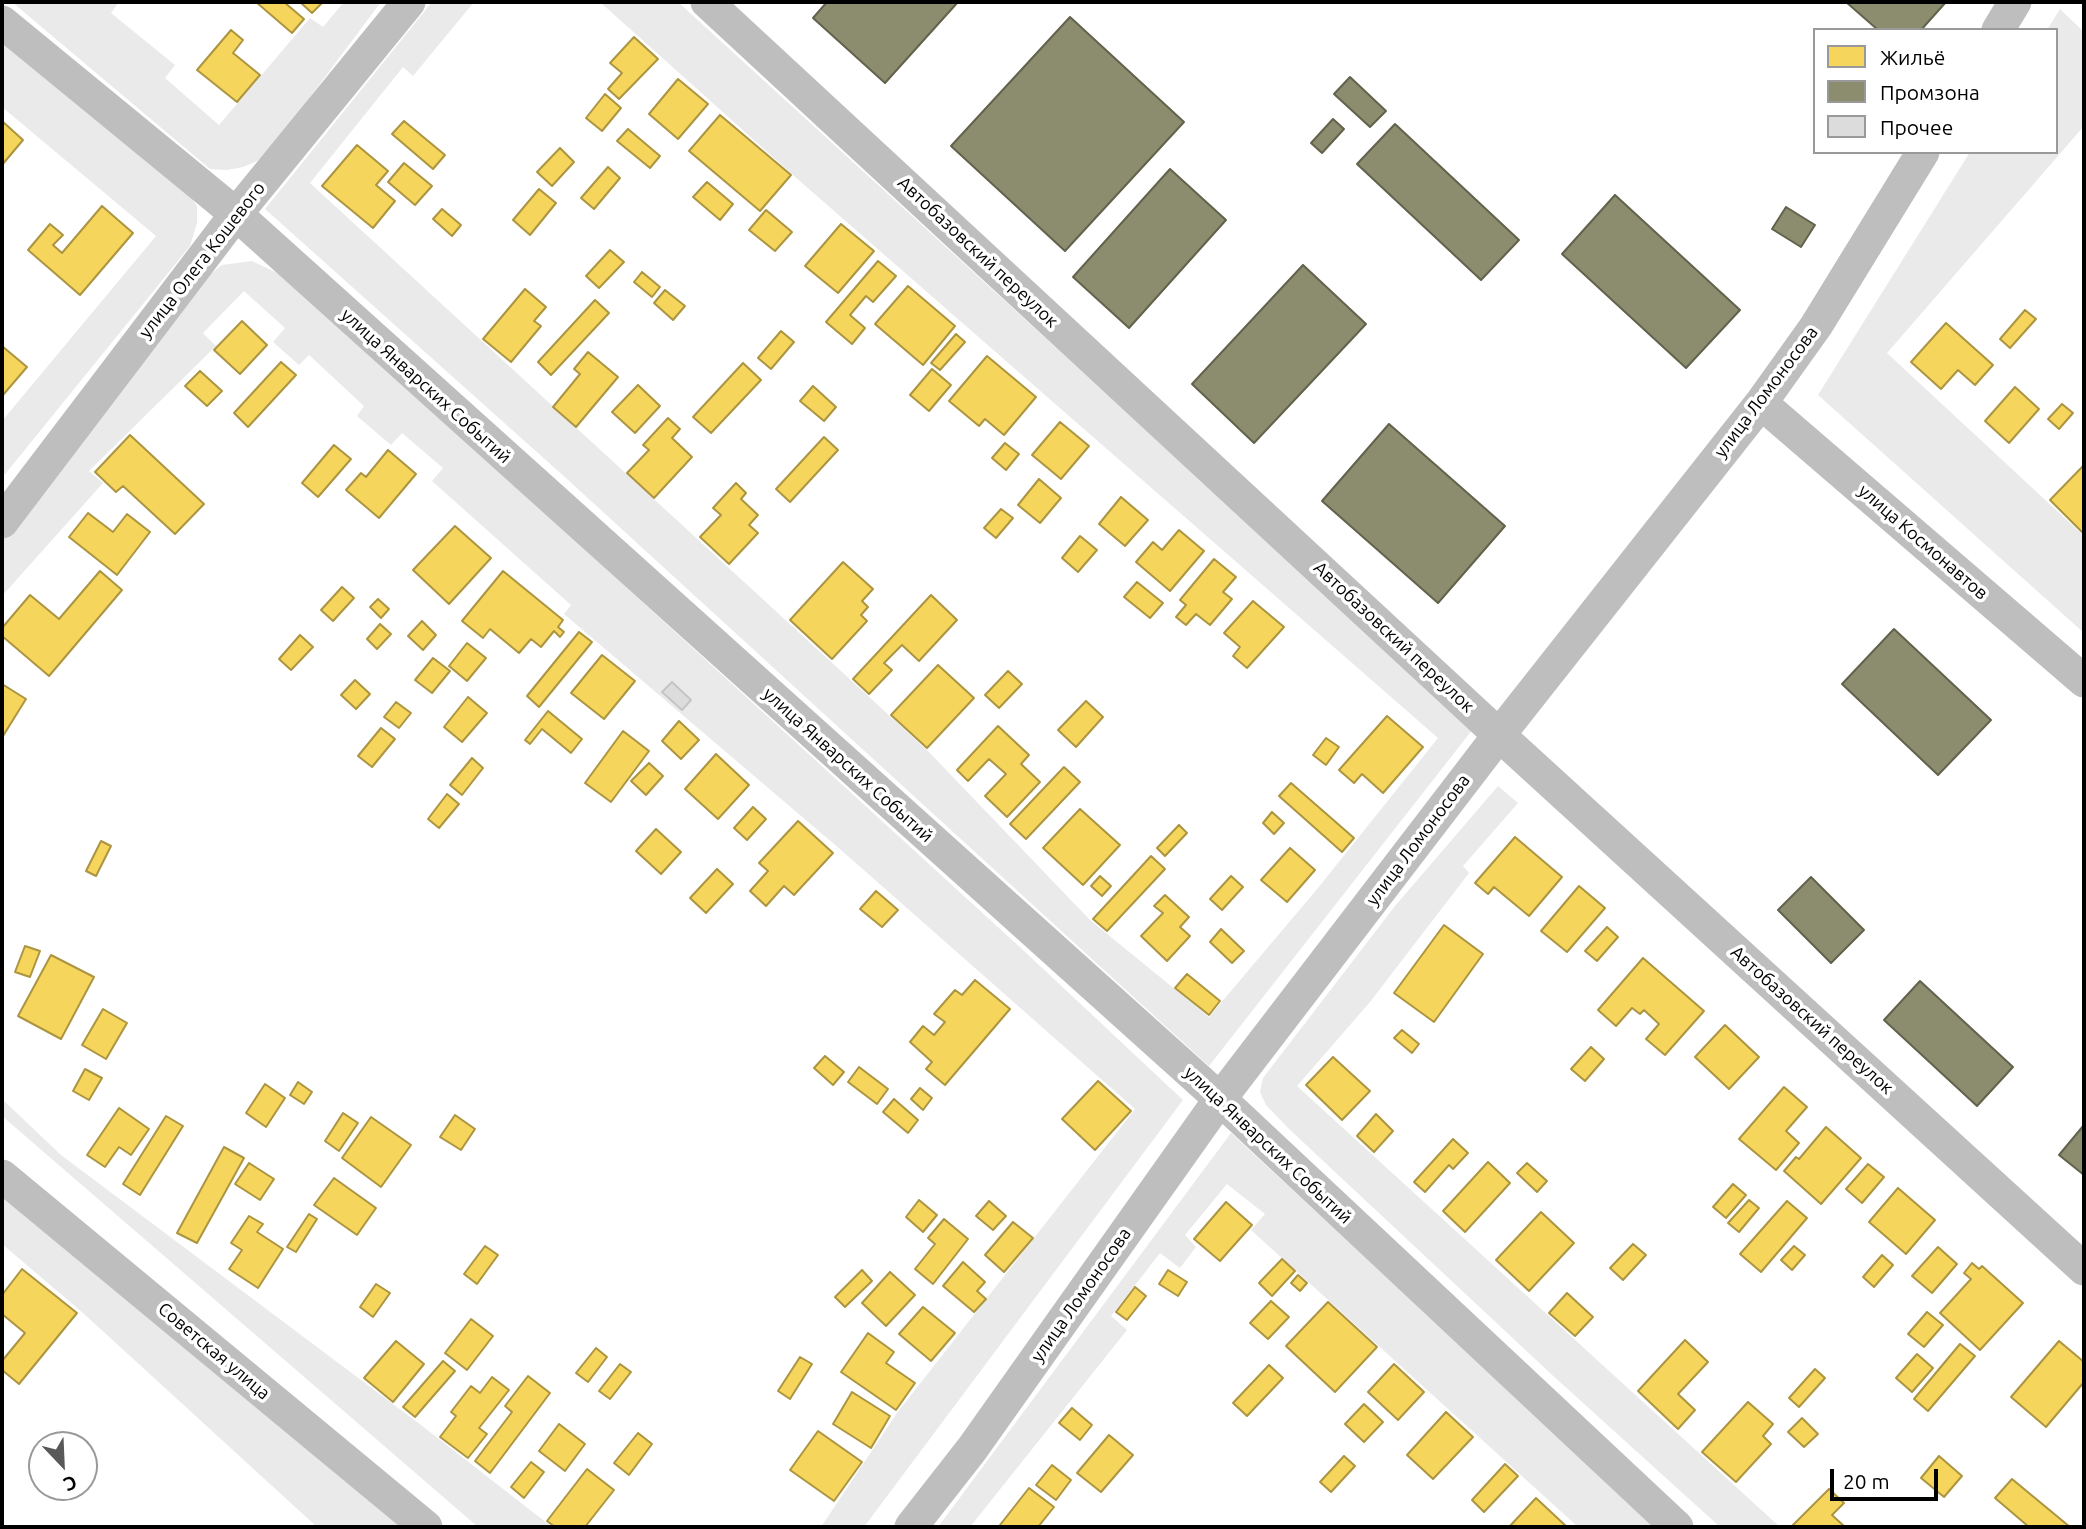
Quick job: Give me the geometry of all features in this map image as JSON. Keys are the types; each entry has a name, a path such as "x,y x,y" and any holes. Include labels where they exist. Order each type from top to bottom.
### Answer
{"street":[{"name":"улица Олега Кошевого","path":"2,522 236,214 409,2"},
{"name":"Автобазовский переулок","path":"707,2 1499,735 2084,1269"},
{"path":"1999,28 2015,2"},
{"name":"улица Январских Событий","path":"2,22 236,214 1220,1099 1677,1527"},
{"name":"улица Ломоносова","path":"911,1527 972,1449 1220,1099 1499,735 1761,403 1816,326 1922,154"},
{"name":"улица Космонавтов","path":"1761,403 2084,681"},
{"name":"Советская улица","path":"2,1176 426,1527"}],"shaded area":[{"path":"12,2 119,2 111,13 175,65 165,78 219,125 310,18 323,27 344,2 381,2 269,152 243,167 227,170 210,169"},
{"path":"432,2 474,2 413,76 403,67 310,183 928,751 1090,920 1209,1017 1318,888 1438,738 794,176 600,2 678,2 1473,729 1209,1066 567,479 265,209"},
{"path":"2060,9 2084,32 2084,126 1887,353 2084,536 2084,633 1818,395 1969,154 2058,154 2058,28 2048,28"},
{"path":"2,30 185,188 197,206 197,223 190,246 2,478 2,421 156,236 2,107"},
{"path":"252,261 288,278 1023,950 1183,1100 864,1527 821,1527 897,1413 1135,1109 841,850 564,614 571,605 432,481 443,468 402,433 391,445 357,416 364,406 309,355 299,365 273,342 285,328 244,291 203,333 216,346 89,471 103,483 2,596 2,536 203,280 222,265"},
{"path":"1498,786 1518,803 1463,866 1469,873 1370,1002 1297,1086 1780,1527 1720,1527 1550,1373 1288,1128 1266,1105 1260,1092 1263,1078 1395,906"},
{"path":"2,1099 61,1155 421,1425 552,1527 478,1527 2,1116"},
{"path":"1231,1133 1654,1527 1578,1527 1251,1230 1265,1214 1227,1184 1185,1235 1196,1247 1180,1268 1160,1253 1111,1316 1127,1330 970,1527 938,1527"},
{"path":"2,1179 402,1527 317,1527 83,1313 2,1244"}],"building: Жильё":[{"path":"256,2 284,2 304,19 292,33"},
{"path":"300,2 323,2 312,13"},
{"path":"231,30 243,40 233,53 260,75 237,102 197,70"},
{"path":"634,37 658,59 619,99 608,89 622,73 610,63"},
{"path":"678,79 708,104 678,139 649,114"},
{"path":"605,94 621,108 602,131 586,118"},
{"path":"720,115 791,175 760,211 689,151"},
{"path":"2,121 23,140 2,165"},
{"path":"404,121 445,155 433,169 392,134"},
{"path":"628,129 660,156 650,168 617,141"},
{"path":"357,145 388,171 376,185 395,201 373,228 322,186"},
{"path":"560,148 574,162 552,186 537,172"},
{"path":"404,163 432,186 415,205 388,182"},
{"path":"608,167 620,178 594,209 581,198"},
{"path":"707,182 733,204 720,220 693,197"},
{"path":"539,189 556,203 530,235 513,220"},
{"path":"102,206 133,233 80,295 28,250 50,224 63,235 53,245 62,253"},
{"path":"442,209 461,225 452,236 433,219"},
{"path":"766,210 792,232 775,251 749,230"},
{"path":"841,224 874,251 838,293 805,266"},
{"path":"610,250 624,262 599,288 586,276"},
{"path":"878,261 896,276 873,302 866,296 850,315 865,328 852,344 826,322"},
{"path":"642,272 660,287 652,297 634,282"},
{"path":"908,286 955,326 923,365 875,324"},
{"path":"525,289 546,307 534,321 541,326 511,362 483,339"},
{"path":"665,290 685,306 673,320 654,303"},
{"path":"595,300 609,313 551,375 538,362"},
{"path":"2025,310 2036,319 2010,348 2000,339"},
{"path":"242,321 267,345 240,374 214,350"},
{"path":"1946,323 1993,365 1975,385 1958,370 1941,389 1911,362"},
{"path":"781,331 794,342 771,369 758,358"},
{"path":"956,334 965,342 940,370 931,363"},
{"path":"2,346 27,367 3,395 2,394"},
{"path":"588,352 618,377 576,427 553,407 580,374 574,369"},
{"path":"987,356 1036,397 1004,435 985,419 979,426 949,401"},
{"path":"281,362 296,375 248,427 234,413"},
{"path":"743,363 761,380 711,433 693,417"},
{"path":"932,369 951,385 929,411 910,395"},
{"path":"200,371 222,391 207,406 185,386"},
{"path":"638,385 660,406 635,433 612,412"},
{"path":"813,386 836,407 824,421 800,401"},
{"path":"2015,387 2039,409 2009,443 1985,421"},
{"path":"2062,404 2073,413 2059,429 2048,419"},
{"path":"668,418 680,429 672,438 692,457 654,498 627,473 649,450 643,445"},
{"path":"1060,422 1089,446 1061,479 1032,455"},
{"path":"130,435 204,504 175,534 123,486 116,492 95,472"},
{"path":"824,437 838,450 790,502 776,489"},
{"path":"1005,443 1019,454 1006,470 992,458"},
{"path":"334,445 351,459 318,497 302,483"},
{"path":"388,450 416,474 379,518 346,490 361,473 366,477"},
{"path":"2084,465 2084,530 2082,532 2050,500"},
{"path":"1039,479 1061,498 1040,523 1018,505"},
{"path":"736,483 746,493 741,499 758,515 749,525 758,533 729,564 700,537 721,515 713,508"},
{"path":"1121,497 1148,520 1125,546 1099,524"},
{"path":"1001,509 1013,518 996,538 984,528"},
{"path":"88,513 113,532 127,514 150,532 117,575 69,537"},
{"path":"455,526 491,558 449,604 413,570"},
{"path":"1179,530 1204,551 1170,591 1136,562 1153,542 1162,550"},
{"path":"1080,536 1097,550 1078,572 1062,558"},
{"path":"1214,559 1236,577 1223,592 1232,599 1210,625 1196,614 1186,625 1176,617 1186,605 1180,600"},
{"path":"843,562 873,589 862,601 868,607 861,615 867,621 832,659 790,620"},
{"path":"100,571 122,590 49,676 2,636 2,628 30,595 59,619"},
{"path":"503,571 563,620 558,627 564,632 560,637 554,631 541,647 531,639 519,653 490,629 483,638 462,621"},
{"path":"1137,582 1163,603 1150,618 1124,597"},
{"path":"342,587 354,598 333,621 321,610"},
{"path":"931,595 957,620 919,661 902,645 884,663 892,670 869,694 853,679"},
{"path":"378,599 389,609 381,618 370,607"},
{"path":"1253,601 1284,627 1247,668 1233,656 1240,647 1224,633"},
{"path":"422,621 436,635 423,650 408,636"},
{"path":"380,624 391,634 377,649 367,639"},
{"path":"579,632 592,642 539,707 527,696"},
{"path":"300,635 313,647 291,670 279,659"},
{"path":"467,643 486,658 467,681 449,666"},
{"path":"602,655 635,681 604,719 571,693"},
{"path":"433,658 450,671 432,693 415,680"},
{"path":"938,665 974,698 927,748 891,715"},
{"path":"1008,671 1022,684 999,708 985,695"},
{"path":"355,680 370,694 356,709 341,695"},
{"path":"2,684 26,699 3,736 2,735"},
{"path":"468,697 487,713 462,742 444,727"},
{"path":"1086,701 1103,717 1076,747 1058,730"},
{"path":"396,702 411,713 399,728 384,717"},
{"path":"548,711 582,739 571,753 542,729 530,744 525,740"},
{"path":"1387,716 1423,747 1383,793 1362,774 1354,783 1339,770"},
{"path":"679,721 699,740 681,759 662,741"},
{"path":"998,726 1029,755 1021,764 1040,782 1007,817 985,796 1006,774 989,759 968,781 957,770"},
{"path":"381,728 395,739 372,767 358,756"},
{"path":"623,731 649,751 611,802 585,783"},
{"path":"1326,738 1339,747 1326,765 1313,755"},
{"path":"716,754 749,785 718,819 685,789"},
{"path":"472,758 483,768 462,795 450,785"},
{"path":"649,763 663,776 646,795 631,781"},
{"path":"1064,767 1080,782 1026,839 1010,824"},
{"path":"1291,783 1354,838 1342,852 1279,796"},
{"path":"447,794 459,804 439,828 428,819"},
{"path":"753,807 766,819 747,840 734,828"},
{"path":"1080,809 1120,845 1083,885 1043,848"},
{"path":"1272,812 1284,823 1274,834 1263,823"},
{"path":"798,821 833,853 794,895 784,886 766,906 750,891 768,871 759,863"},
{"path":"1179,825 1187,833 1165,856 1157,848"},
{"path":"656,829 681,852 661,874 636,851"},
{"path":"1515,837 1562,877 1529,916 1494,887 1488,894 1475,883"},
{"path":"101,841 111,846 96,876 86,871"},
{"path":"1290,848 1315,870 1287,902 1261,880"},
{"path":"1151,856 1165,869 1107,931 1093,919"},
{"path":"717,869 733,884 706,913 690,898"},
{"path":"1100,876 1111,886 1102,896 1091,886"},
{"path":"1231,876 1243,887 1222,910 1210,899"},
{"path":"1579,886 1605,908 1567,952 1541,931"},
{"path":"876,891 898,910 882,927 860,909"},
{"path":"1165,895 1189,917 1180,927 1190,936 1167,961 1141,936 1163,913 1154,906"},
{"path":"1444,925 1483,954 1434,1022 1394,993"},
{"path":"1607,927 1618,937 1597,961 1585,951"},
{"path":"1221,929 1244,951 1232,963 1210,942"},
{"path":"25,946 40,951 30,977 15,972"},
{"path":"51,955 94,977 61,1039 18,1016"},
{"path":"1643,958 1704,1011 1665,1055 1646,1039 1659,1024 1644,1010 1640,1014 1632,1008 1616,1026 1598,1010"},
{"path":"1187,974 1220,1001 1209,1015 1175,988"},
{"path":"975,980 1010,1009 945,1085 926,1069 932,1062 910,1042 923,1026 934,1035 945,1022 934,1014 955,990 962,995"},
{"path":"103,1009 127,1023 106,1059 82,1045"},
{"path":"1725,1025 1759,1057 1729,1089 1695,1057"},
{"path":"1402,1030 1419,1044 1412,1053 1394,1038"},
{"path":"1591,1047 1604,1059 1585,1081 1571,1069"},
{"path":"825,1056 844,1072 833,1085 814,1068"},
{"path":"1333,1057 1370,1091 1342,1120 1306,1085"},
{"path":"859,1067 888,1089 877,1104 848,1082"},
{"path":"85,1069 102,1078 89,1100 73,1091"},
{"path":"1098,1081 1131,1111 1095,1150 1062,1119"},
{"path":"298,1082 312,1092 304,1104 290,1095"},
{"path":"265,1084 285,1098 266,1127 246,1113"},
{"path":"1784,1087 1807,1107 1786,1131 1799,1143 1776,1170 1739,1139"},
{"path":"920,1088 932,1098 923,1110 911,1099"},
{"path":"894,1099 918,1120 908,1133 883,1112"},
{"path":"119,1108 149,1129 131,1155 119,1147 105,1167 87,1155"},
{"path":"343,1113 358,1123 339,1151 325,1141"},
{"path":"1376,1114 1393,1131 1374,1152 1357,1136"},
{"path":"455,1115 475,1129 461,1150 440,1137"},
{"path":"166,1116 183,1126 140,1195 123,1184"},
{"path":"371,1117 411,1145 381,1187 342,1158"},
{"path":"1826,1127 1861,1158 1821,1204 1784,1171 1796,1157 1799,1159"},
{"path":"1453,1139 1468,1153 1453,1169 1449,1165 1425,1192 1414,1182"},
{"path":"224,1147 244,1158 197,1243 177,1233"},
{"path":"1488,1162 1510,1183 1465,1232 1443,1211"},
{"path":"249,1163 274,1179 260,1200 235,1184"},
{"path":"1527,1163 1547,1181 1537,1192 1517,1173"},
{"path":"1868,1164 1884,1177 1862,1203 1846,1189"},
{"path":"334,1178 376,1208 357,1235 314,1205"},
{"path":"1733,1184 1746,1195 1726,1218 1713,1207"},
{"path":"1898,1188 1935,1220 1906,1254 1869,1222"},
{"path":"919,1200 937,1215 923,1232 906,1217"},
{"path":"1749,1200 1759,1208 1739,1232 1728,1223"},
{"path":"989,1201 1006,1216 993,1230 976,1216"},
{"path":"1787,1201 1807,1218 1761,1272 1740,1254"},
{"path":"1226,1202 1252,1225 1220,1261 1194,1239"},
{"path":"1541,1212 1574,1243 1529,1291 1496,1260"},
{"path":"309,1214 317,1219 296,1252 287,1247"},
{"path":"249,1216 263,1224 257,1232 283,1249 258,1288 229,1269 242,1250 231,1243"},
{"path":"944,1219 968,1239 933,1284 915,1269 935,1244 928,1238"},
{"path":"1013,1222 1033,1238 1004,1272 985,1255"},
{"path":"1633,1244 1646,1255 1623,1280 1610,1268"},
{"path":"485,1246 498,1255 477,1284 464,1274"},
{"path":"1794,1246 1805,1255 1792,1270 1781,1260"},
{"path":"1938,1247 1957,1264 1932,1293 1912,1276"},
{"path":"1882,1255 1893,1265 1874,1287 1863,1277"},
{"path":"1282,1259 1295,1271 1272,1296 1259,1283"},
{"path":"963,1262 985,1282 977,1291 986,1299 974,1312 943,1286"},
{"path":"1972,1263 1979,1269 1982,1266 2023,1303 1980,1350 1940,1313 1971,1279 1964,1273"},
{"path":"22,1269 77,1313 19,1384 2,1370 2,1361 25,1333 2,1314 2,1295"},
{"path":"862,1270 872,1281 845,1307 835,1297"},
{"path":"1168,1270 1187,1282 1178,1296 1159,1284"},
{"path":"890,1272 915,1295 886,1326 862,1303"},
{"path":"1298,1275 1307,1283 1300,1291 1291,1283"},
{"path":"376,1284 390,1293 373,1317 360,1307"},
{"path":"1135,1287 1146,1296 1127,1320 1116,1312"},
{"path":"1567,1293 1593,1317 1575,1336 1549,1313"},
{"path":"1271,1301 1289,1317 1268,1339 1250,1323"},
{"path":"1328,1302 1377,1347 1335,1392 1286,1346"},
{"path":"923,1307 955,1333 931,1361 899,1334"},
{"path":"1927,1312 1943,1325 1924,1347 1908,1334"},
{"path":"471,1319 493,1336 467,1370 445,1353"},
{"path":"868,1333 894,1352 886,1363 915,1383 896,1410 841,1372"},
{"path":"1685,1340 1708,1362 1678,1394 1695,1410 1678,1429 1638,1391"},
{"path":"396,1341 424,1364 393,1402 364,1378"},
{"path":"2059,1341 2084,1362 2084,1382 2046,1427 2011,1397"},
{"path":"1960,1344 1975,1356 1928,1411 1914,1399"},
{"path":"596,1348 607,1357 588,1382 576,1373"},
{"path":"1917,1354 1933,1368 1912,1392 1896,1378"},
{"path":"800,1357 812,1364 790,1399 778,1391"},
{"path":"443,1361 455,1371 415,1417 403,1407"},
{"path":"620,1364 631,1372 610,1399 599,1391"},
{"path":"1394,1364 1424,1392 1398,1420 1368,1392"},
{"path":"1269,1365 1283,1378 1247,1416 1233,1403"},
{"path":"1815,1369 1825,1378 1799,1407 1789,1398"},
{"path":"528,1376 550,1393 490,1473 475,1461 512,1412 505,1406"},
{"path":"492,1377 509,1390 479,1428 487,1434 468,1458 440,1437 456,1416 451,1412 471,1386 480,1393"},
{"path":"852,1392 890,1416 871,1448 833,1424"},
{"path":"1748,1402 1773,1424 1763,1436 1771,1444 1736,1482 1702,1452"},
{"path":"1364,1404 1383,1422 1364,1442 1345,1424"},
{"path":"1072,1408 1092,1425 1080,1440 1059,1423"},
{"path":"1446,1412 1473,1437 1433,1479 1407,1455"},
{"path":"1802,1418 1818,1434 1804,1447 1788,1432"},
{"path":"559,1424 585,1444 565,1471 539,1451"},
{"path":"818,1431 862,1462 834,1501 790,1470"},
{"path":"638,1433 652,1444 629,1475 614,1463"},
{"path":"1109,1435 1133,1455 1101,1492 1077,1473"},
{"path":"1344,1456 1355,1466 1331,1492 1320,1482"},
{"path":"1939,1456 1962,1476 1944,1497 1921,1478"},
{"path":"531,1462 544,1472 524,1498 511,1487"},
{"path":"1505,1464 1518,1476 1484,1512 1472,1500"},
{"path":"1052,1465 1071,1480 1056,1500 1036,1485"},
{"path":"587,1469 614,1490 585,1527 555,1527 547,1521"},
{"path":"2012,1479 2070,1527 2029,1527 1995,1498"},
{"path":"1029,1488 1054,1507 1038,1527 1002,1527 1000,1525"},
{"path":"1829,1489 1844,1503 1832,1515 1845,1527 1791,1527"},
{"path":"1536,1498 1567,1527 1509,1527"}],"building: Промзона":[{"path":"827,2 958,2 885,83 813,18"},
{"path":"1846,2 1946,2 1923,28 1876,28"},
{"path":"1070,17 1184,122 1065,251 951,146"},
{"path":"1350,77 1386,111 1370,127 1334,94"},
{"path":"1333,119 1344,129 1322,153 1311,143"},
{"path":"1395,124 1519,240 1481,280 1357,164"},
{"path":"1170,169 1226,220 1129,328 1073,277"},
{"path":"1615,195 1740,310 1686,368 1562,254"},
{"path":"1786,207 1815,225 1801,247 1772,229"},
{"path":"1303,265 1366,324 1254,443 1192,384"},
{"path":"1389,424 1505,526 1438,603 1322,501"},
{"path":"1894,629 1991,720 1938,775 1842,684"},
{"path":"1811,877 1864,930 1831,963 1778,910"},
{"path":"1920,981 2013,1067 1977,1106 1884,1020"},
{"path":"2084,1125 2084,1175 2059,1155"}],"building: Прочее":[{"path":"672,682 691,700 682,710 662,692"}]}
